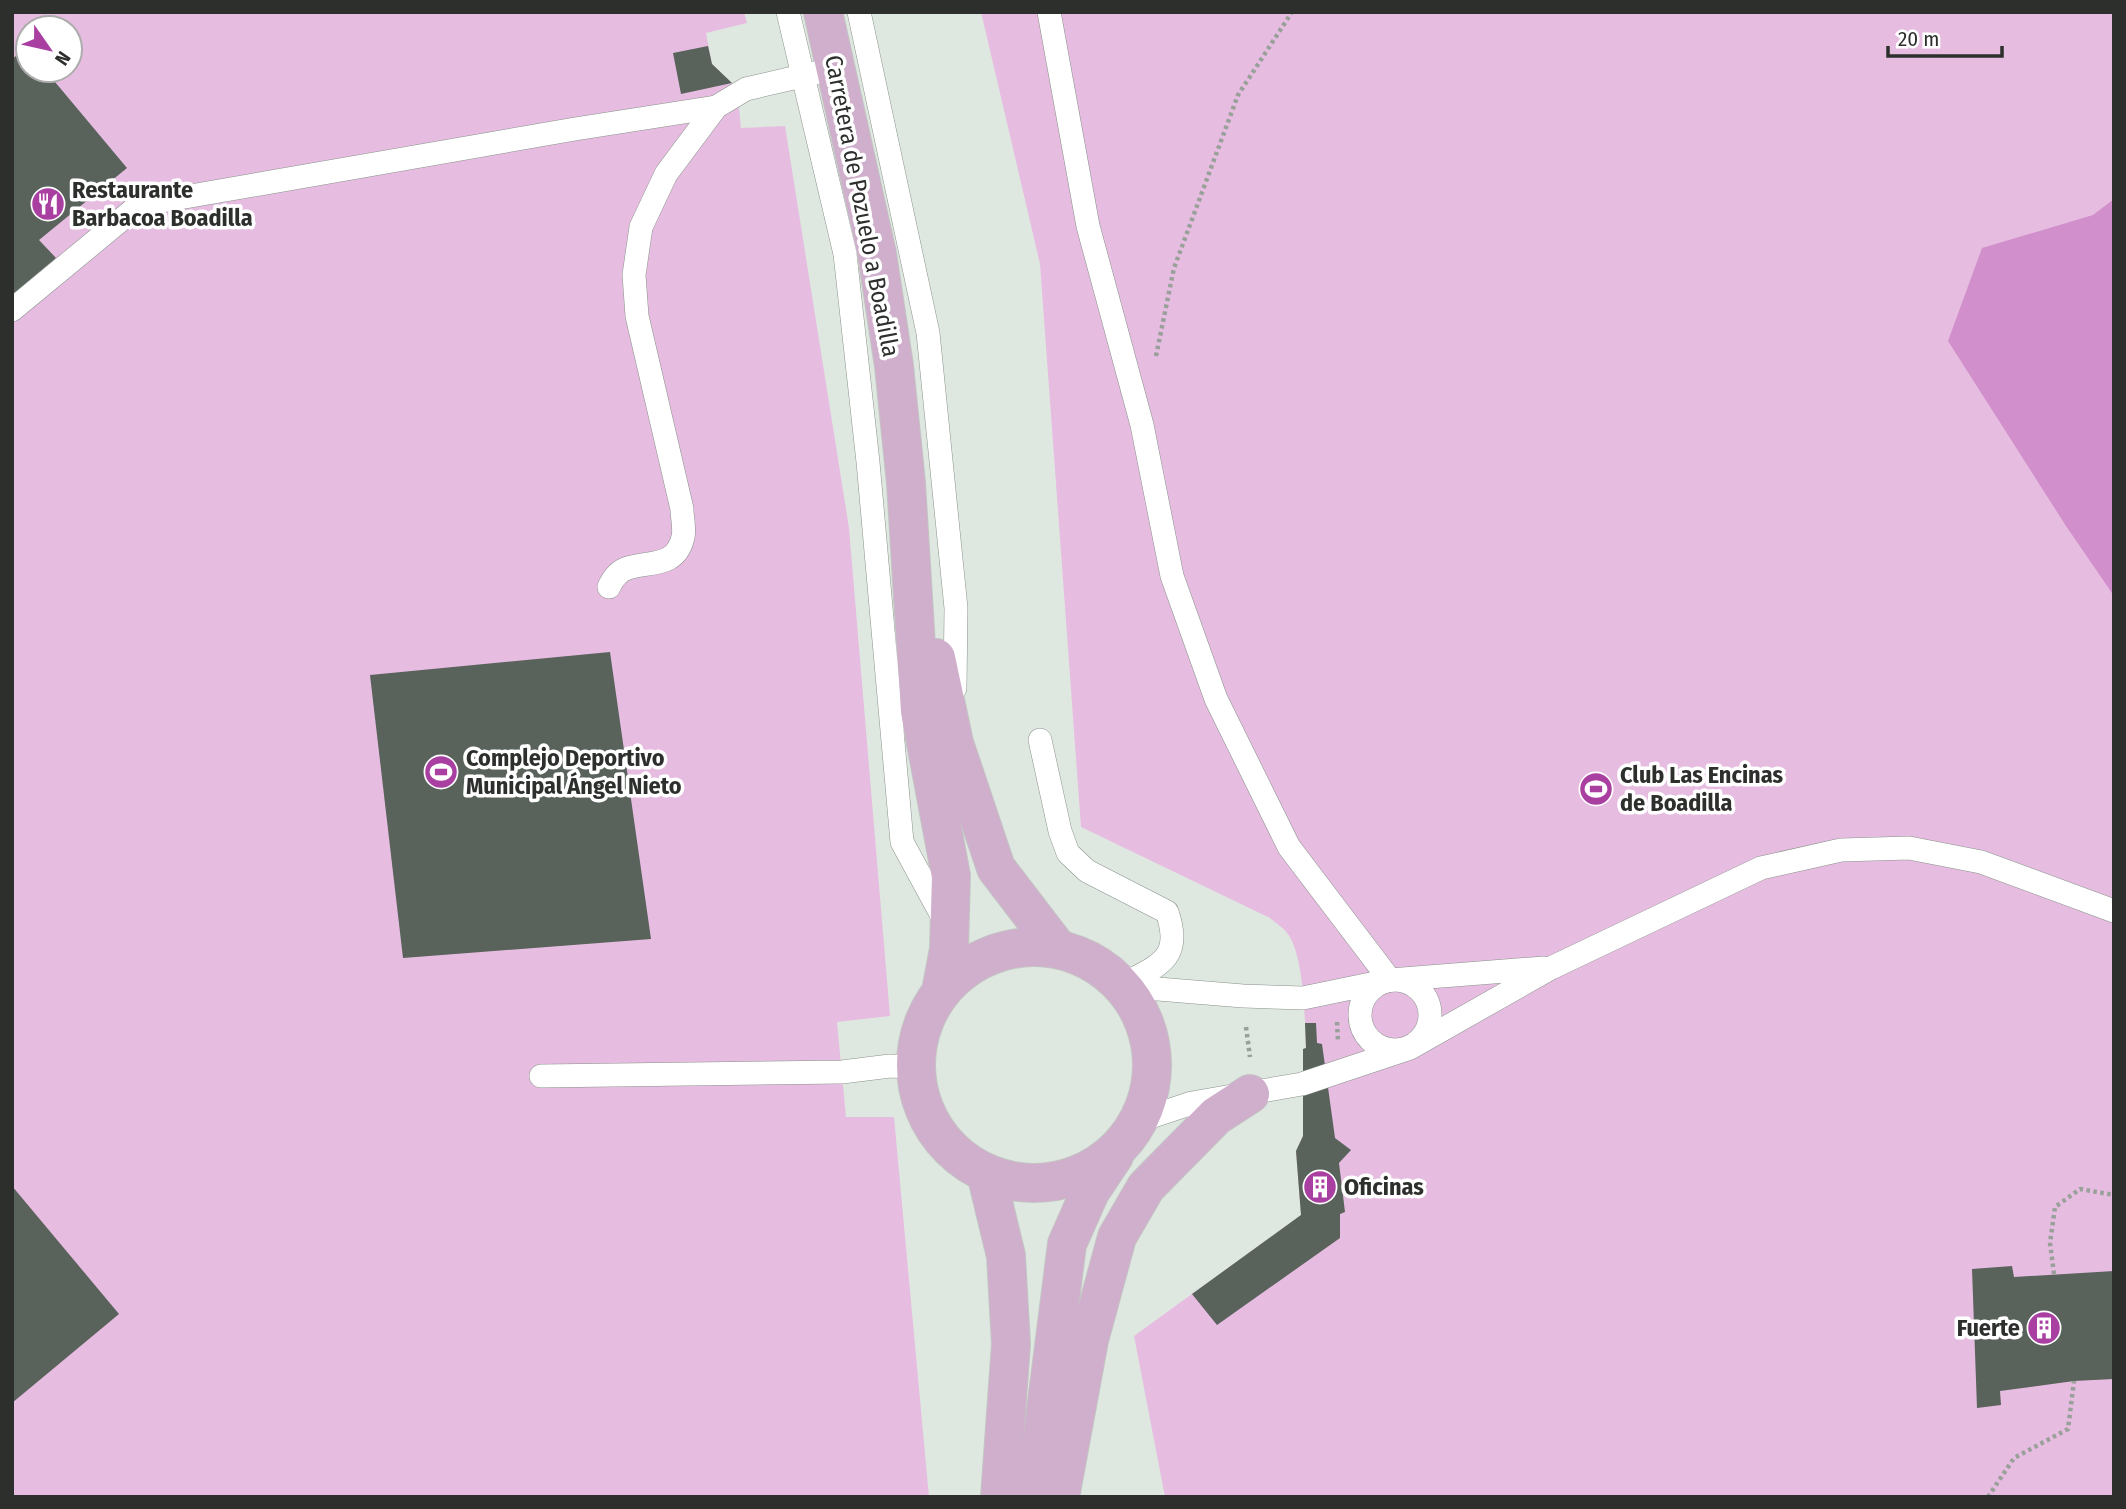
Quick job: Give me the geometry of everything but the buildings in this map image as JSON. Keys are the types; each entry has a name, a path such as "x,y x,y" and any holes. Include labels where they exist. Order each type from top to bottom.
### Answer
{"main road":[{"name":"Carretera de Pozuelo a Boadilla","path":"823,12 819,72 877,254 894,366 906,483 920,711 950,876 949,949 941,992"},
{"name":"Carretera de Pozuelo a Boadilla","path":"906,483 934,649 954,743 996,867 1058,949"},
{"path":"1035,1497 1067,1244 1090,1192 1133,1129 1149,1092 1153,1062 1148,1031 1122,980 1089,960 1058,949 1025,947 993,954 964,969 941,992 922,1027 916,1067 921,1100 935,1130 958,1156 986,1173 1016,1182 1048,1183 1079,1175 1106,1159 1133,1129"},
{"path":"1060,1497 1089,1340 1117,1237 1146,1186 1216,1116 1250,1094"},
{"path":"986,1173 1006,1256 1011,1344 1000,1497"}],"lane":[{"path":"788,12 819,72 845,254 868,463 902,842 950,931"},
{"path":"859,12 928,332 956,608 954,743"},
{"path":"1049,12 1088,226 1142,425 1172,576 1216,699 1289,848 1390,980"},
{"path":"12,310 139,205 716,107 746,89 819,72"},
{"path":"609,587 615,575 629,568 662,563 677,551 683,537 682,509 637,316 634,275 641,227 666,174 716,107"},
{"path":"1040,740 1060,831 1068,853 1087,872 1167,912 1174,931 1170,953 1159,966 1122,980"},
{"path":"1133,1129 1192,1103 1303,1084 1410,1048 1551,968 1761,868 1841,850 1909,848 1981,862 2114,911"},
{"path":"1122,980 1158,989 1303,998 1390,980 1551,968"},
{"path":"1390,980 1413,984 1423,993 1429,1004 1431,1017 1428,1030 1420,1040 1410,1048 1397,1051 1373,1043 1365,1034 1360,1021 1364,998 1380,984 1390,980"},
{"path":"541,1076 842,1072 890,1066 916,1067"}],"path":[{"path":"1155,360 1174,268 1238,94 1292,12"},
{"path":"1335,990 1340,1072"},
{"path":"2054,1274 2050,1243 2055,1207 2080,1189 2114,1195"},
{"path":"1987,1497 2014,1458 2068,1429 2074,1381"}],"shaded area":[{"name":"Complejo Deportivo Municipal Ángel Nieto","path":"12,12 744,12 747,23 706,33 712,64 737,88 741,128 785,126 849,528 890,1016 837,1022 846,1117 894,1117 929,1497 12,1497"},
{"name":"Club Las Encinas de Boadilla","path":"981,12 2114,12 2114,1497 1165,1497 1134,1336 1301,1215 1296,1151 1303,1136 1303,1049 1306,1047 1302,987 1293,943 1285,931 1270,918 1081,827 1040,264"},
{"path":"2114,199 2114,596 1948,341 1982,248 2093,215"}],"place":[{"name":"Restaurante Barbacoa Boadilla","path":"48,204"},
{"name":"Complejo Deportivo Municipal Ángel Nieto","path":"441,772"},
{"name":"Club Las Encinas de Boadilla","path":"1596,789"},
{"name":"Oficinas","path":"1320,1187"},
{"name":"Fuerte","path":"2044,1328"}]}
